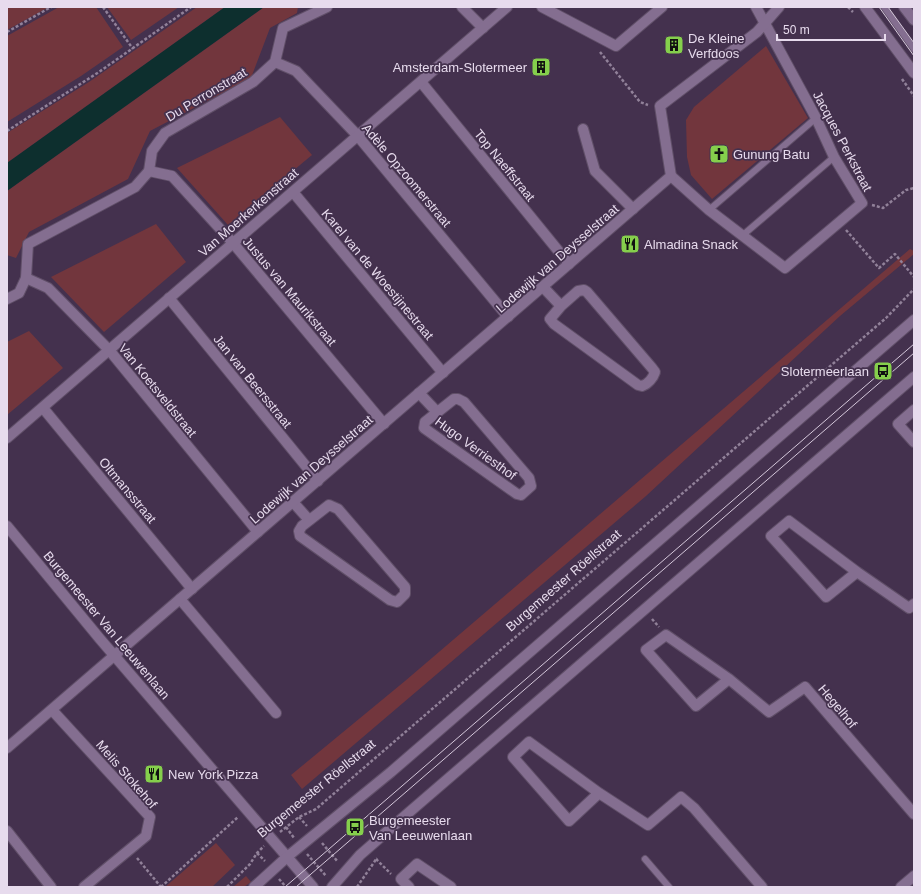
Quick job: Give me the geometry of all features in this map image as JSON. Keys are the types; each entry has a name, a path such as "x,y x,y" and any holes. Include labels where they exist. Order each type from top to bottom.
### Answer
{"street":[{"path":"276,62 284,28 327,7"},
{"path":"462,7 484,28"},
{"name":"Van Moerkerkenstraat","path":"7,438 110,351 169,298 507,7"},
{"path":"542,7 555,11 616,46 662,7"},
{"name":"Jacques Perkstraat","path":"671,176 709,210 785,268 862,203 834,157 816,118 756,7"},
{"path":"671,176 660,106 757,32 779,7"},
{"path":"865,7 914,73"},
{"path":"904,7 914,20"},
{"name":"Adèle Opzoomerstraat","path":"276,62 296,71 358,135 508,317"},
{"name":"Du Perronstraat","path":"149,171 152,151 165,133 253,82 276,62"},
{"name":"Top Naeffstraat","path":"421,82 569,264"},
{"name":"Lodewijk van Deysselstraat","path":"583,129 596,171 633,209"},
{"path":"7,299 19,293 26,278 28,244 135,187 149,171"},
{"name":"Justus van Maurikstraat","path":"149,171 172,176 233,243 384,424"},
{"name":"Lodewijk van Deysselstraat","path":"7,748 671,176"},
{"name":"Karel van de Woestijnestraat","path":"293,192 443,373"},
{"name":"Van Koetsveldstraat","path":"26,278 48,288 110,351 258,532"},
{"path":"543,287 561,306"},
{"path":"584,290 655,372 646,385 638,385 554,324 550,319 551,316 561,306 578,291 584,290"},
{"name":"Jan van Beersstraat","path":"169,298 318,481"},
{"path":"254,887 286,856 391,772 914,320"},
{"path":"333,886 347,872 360,855 914,377"},
{"name":"Hugo Verriesthof","path":"419,393 437,412"},
{"name":"Hugo Verriesthof","path":"454,399 464,402 532,482 528,490 521,495 517,494 426,430 423,425 437,412 454,399"},
{"name":"Oltmansstraat","path":"43,408 192,589"},
{"path":"914,410 898,424 914,442"},
{"path":"293,502 309,520"},
{"path":"329,505 338,509 405,587 406,592 403,598 393,602 302,539 299,531 309,520 329,505"},
{"path":"856,572 826,597 772,536 789,521 856,572 910,608 914,604"},
{"name":"Burgemeester Van Leeuwenlaan","path":"7,526 114,656 313,887"},
{"path":"180,599 276,713"},
{"name":"Hegelhof","path":"729,679 696,706 646,650 666,635 729,679 769,712 805,687 914,814"},
{"name":"Melis Stokehof","path":"52,710 150,817 146,836 84,887"},
{"path":"599,793 569,821 513,757 529,742 599,793 648,825 681,797 694,808 762,887"},
{"path":"7,831 51,887"},
{"path":"405,883 418,864 451,887"},
{"path":"901,887 914,876"}],"lane":[{"path":"884,7 914,49"},
{"path":"709,210 816,118"},
{"path":"743,235 834,157"},
{"path":"645,859 669,887"}],"path":[{"path":"7,32 51,7"},
{"path":"103,7 133,49"},
{"path":"7,131 133,49 191,7"},
{"path":"596,47 640,102 660,108"},
{"path":"862,203 883,208 906,190 914,188"},
{"path":"839,222 879,268 895,254 914,276"},
{"name":"Burgemeester Röellstraat","path":"227,887 250,864 257,853 271,839 299,817 316,809 438,705 886,318 914,289"},
{"path":"130,849 161,887 246,810"},
{"path":"299,817 358,886"},
{"path":"286,827 333,886"},
{"path":"376,859 394,877 405,883"}],"shaded area":[{"path":"7,7 49,7 7,30"},
{"path":"59,7 96,7 123,47 81,76 7,122 7,36"},
{"path":"107,7 179,7 131,40"},
{"path":"197,7 225,7 7,163 7,133 89,82"},
{"path":"225,7 264,7 7,191 7,163"},
{"path":"264,7 298,7 297,13 270,28 251,78 150,131 128,179 29,232 16,258 7,255 7,191"},
{"path":"766,46 808,118 712,199 691,175 687,157 686,120 694,107"},
{"path":"280,117 312,155 228,225 177,168"},
{"path":"156,224 186,262 104,332 51,277"},
{"path":"910,249 914,251 914,254 840,316 646,496 302,789 291,775 405,681"},
{"path":"29,331 63,368 7,415 7,342"},
{"path":"216,843 235,865 212,887 165,887"},
{"path":"246,876 251,882 244,887 233,887"}],"tram line":[{"path":"879,7 914,56"},
{"path":"888,7 914,43"},
{"path":"285,887 914,344"},
{"path":"296,887 914,353"}],"place":[{"name":"De Kleine Verfdoos","path":"674,45"},
{"name":"Amsterdam-Slotermeer","path":"541,67"},
{"name":"Gunung Batu","path":"719,154"},
{"name":"Almadina Snack","path":"630,244"},
{"name":"Slotermeerlaan","path":"883,371"},
{"name":"New York Pizza","path":"154,774"},
{"name":"Burgemeester Van Leeuwenlaan","path":"355,827"}]}
